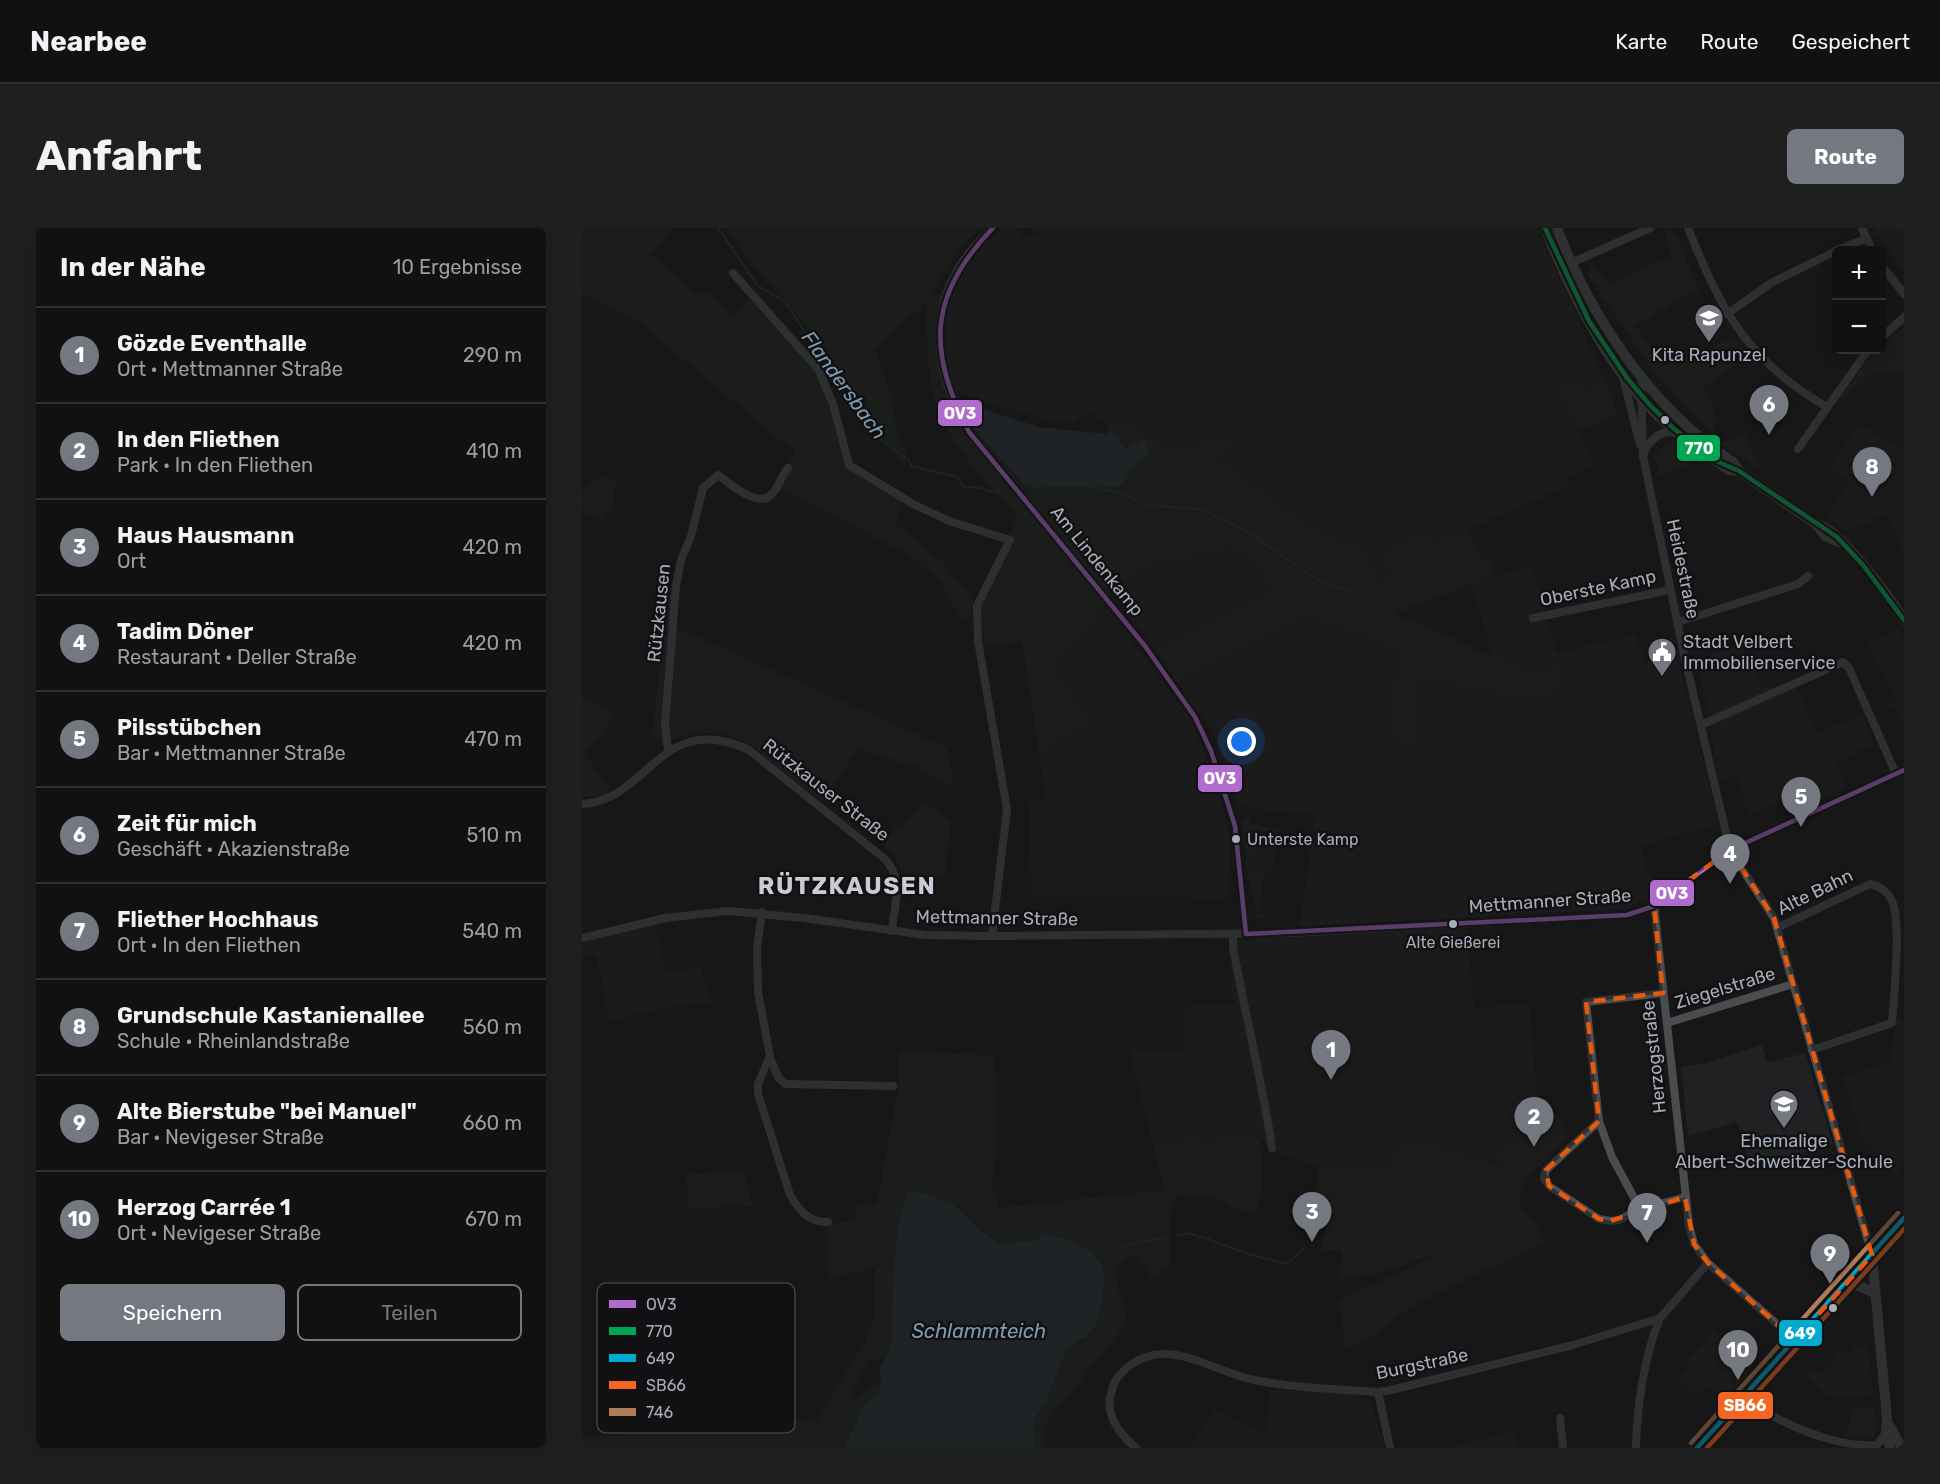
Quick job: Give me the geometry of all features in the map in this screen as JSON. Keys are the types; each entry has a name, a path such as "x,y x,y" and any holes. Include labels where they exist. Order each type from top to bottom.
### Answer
{"main road":[{"path":"1545,228 1592,325 1621,371 1642,398 1677,433 1730,470 1739,471"},
{"path":"1557,228 1572,263 1622,350 1678,418 1733,462 1739,471 1816,524 1830,529 1839,542 1870,573 1904,620"},
{"path":"1697,1448 1904,1218"},
{"path":"1872,1255 1887,1419 1886,1433 1890,1448"},
{"path":"1846,1284 1855,1284 1874,1293"},
{"path":"1887,1419 1902,1448"}],"street":[{"name":"Am Lindenkamp","path":"993,228 970,252 954,276 945,300 939,325 939,353 944,380 956,410 969,432 1145,646 1195,717 1215,761 1234,826 1246,934"},
{"path":"1572,263 1650,228"},
{"path":"1688,228 1710,282 1727,314 1752,349 1768,366 1805,394 1827,407"},
{"path":"1862,228 1869,246"},
{"path":"1849,246 1865,239"},
{"path":"1727,314 1771,284 1832,254"},
{"path":"1886,272 1904,294"},
{"path":"733,273 818,369 833,404 849,465 913,504 949,521 1010,540 977,606 978,641 1007,809 992,936"},
{"path":"1886,333 1904,317"},
{"path":"1798,449 1865,354"},
{"path":"1621,371 1643,456"},
{"name":"Heidestraße","path":"1641,375 1643,456 1670,590 1730,850 1768,909 1777,928 1872,1255"},
{"path":"1643,456 1649,442 1659,434 1668,431 1677,433"},
{"name":"Rützkausen","path":"668,750 665,724 676,586 681,560 691,536 704,488 718,475 753,497 764,499 771,496 788,468"},
{"path":"1678,622 1798,584 1808,576"},
{"name":"Oberste Kamp","path":"1533,618 1670,590"},
{"path":"1701,725 1843,662 1849,668 1900,772"},
{"name":"Rützkauser Straße","path":"582,804 598,803 613,796 668,750 684,744 715,740 732,742 749,750 885,858 894,868 898,884 892,931"},
{"name":"Mettmanner Straße","path":"582,938 700,912 762,912 925,935 992,936 1233,935 1627,915 1654,906 1730,850 1900,772"},
{"name":"Alte Bahn","path":"1777,928 1870,884 1879,886 1893,902 1900,940 1892,1023 1812,1050"},
{"name":"Herzogstraße","path":"1654,906 1686,1197 1694,1244 1708,1263 1795,1340"},
{"path":"762,912 757,948 758,992 770,1056 758,1084 758,1094 790,1195 796,1206 809,1218 828,1222"},
{"path":"1233,935 1233,947 1245,1014 1262,1083 1272,1148"},
{"name":"Ziegelstraße","path":"1667,1023 1793,984"},
{"path":"1640,1209 1612,1157 1599,1121 1586,1002 1663,993"},
{"path":"772,1062 778,1077 786,1084 893,1086"},
{"path":"1599,1121 1552,1162 1546,1170 1544,1179 1556,1191 1599,1220 1619,1220 1640,1209 1686,1197"},
{"path":"1636,1448 1640,1408 1653,1335 1660,1318 1708,1263"},
{"name":"Burgstraße","path":"1136,1448 1114,1424 1109,1406 1112,1389 1123,1372 1140,1359 1170,1354 1225,1373 1254,1380 1378,1392 1573,1345 1660,1318"},
{"path":"1378,1392 1390,1448"},
{"path":"1744,1396 1771,1415 1852,1446 1876,1445 1886,1433"},
{"path":"1560,1418 1563,1448"}],"highlighted area":[{"path":"1730,850 1774,918 1872,1255 1795,1340 1708,1263 1694,1244 1685,1197 1610,1221 1599,1219 1549,1186 1546,1170 1599,1121 1586,1002 1663,993 1654,906"}],"shaded area":[{"path":"582,228 673,228 651,255 698,294 713,295 732,316 752,299 819,375 847,464 902,500 895,525 939,559 957,578 974,603 969,620 960,618 941,583 910,555 779,487 795,449 776,437 636,320 582,293"},
{"path":"726,228 980,228 961,246 928,300 959,280 948,321 948,356 956,390 974,428 1126,479 1134,464 1111,429 1106,434 1108,423 1139,430 1154,444 1173,449 1196,447 1226,435 1232,445 1212,456 1316,532 1361,549 1378,585 1392,578 1385,551 1427,531 1433,544 1468,529 1482,561 1490,558 1494,567 1492,576 1395,613 1493,657 1533,672 1559,667 1562,683 1541,695 1506,693 1415,676 1415,739 1393,740 1399,648 1323,620 1311,612 1176,680 1156,649 1268,597 1275,587 1245,555 1231,546 1148,565 1111,592 1106,605 1051,667 1076,697 1071,702 1089,721 1039,751 1022,641 984,646 979,591 1018,518 967,459 950,434 936,406 932,392 927,347 927,302 875,349 892,397 897,433 907,451 905,468 878,431 842,390 802,321 747,258"},
{"path":"1003,228 1018,228 1023,240 1037,234 1034,228 1537,228 1606,383 1581,393 1561,389 1594,465 1567,477 1570,485 1432,544 1427,532 1385,551 1392,578 1378,585 1361,549 1316,532 1211,456 1226,435 1196,447 1173,449 1154,444 1139,430 1108,423 1089,411 1073,423 1045,420 955,391 950,378 947,352 950,306 959,280 974,256"},
{"path":"1874,228 1904,228 1904,272 1899,267"},
{"path":"1669,229 1678,238 1699,292 1693,292 1635,325 1664,366 1734,338 1748,357 1707,384 1703,384 1718,420 1713,427 1716,439 1649,366 1588,275 1591,264 1618,252 1592,264 1608,284 1670,257 1665,231"},
{"path":"1904,327 1904,374 1874,372 1835,404 1872,354 1886,354 1886,342"},
{"path":"1577,382 1582,393 1606,383 1618,413 1579,431 1561,389"},
{"path":"1858,425 1904,449 1904,551 1887,514 1846,531 1828,516 1849,481 1829,466"},
{"path":"1745,434 1759,466 1756,468 1722,444"},
{"path":"1674,440 1696,460 1659,477 1654,454 1665,444"},
{"path":"601,476 616,481 612,508 602,523 583,510 582,497 586,487"},
{"path":"1231,546 1245,555 1275,586 1269,597 1156,649 1111,592 1148,565"},
{"path":"1532,567 1556,653 1636,635 1644,663 1676,654 1719,823 1641,846 1651,884 1652,898 1622,909 1300,926 1316,815 1244,807 1237,802 1231,775 1213,733 1176,680 1311,612 1323,620 1399,648 1393,739 1415,739 1415,676 1506,693 1540,695 1559,667 1533,672 1493,657 1471,583"},
{"path":"660,581 675,591 673,626 947,748 954,787 912,765 859,749 821,801 744,740 701,733 681,736 662,746 662,739 652,734 659,673"},
{"path":"1106,605 1190,719 1215,778 1231,841 1228,898 1031,895 1030,802 1046,799 1039,751 1088,721 1070,701 1075,696 1051,668"},
{"path":"1897,630 1904,642 1904,718 1901,720 1896,707 1892,709 1890,704 1897,700 1868,645"},
{"path":"1741,642 1762,687 1796,688 1817,734 1862,714 1874,742 1836,765 1846,787 1811,804 1804,790 1748,815 1737,773 1719,781 1697,661"},
{"path":"582,696 615,714 599,739 584,753 611,791 598,796 582,796"},
{"path":"924,801 951,821 944,878 902,872 895,856 884,847 896,823 902,827"},
{"path":"1250,817 1248,846 1253,847 1250,870 1264,873 1259,913 1264,914 1263,920 1257,917 1247,872 1242,821"},
{"path":"1251,824 1278,829 1272,873 1250,870 1253,847 1248,846"},
{"path":"655,924 667,973 701,967 711,1004 690,1003 610,1020 596,954 582,957 582,942"},
{"path":"1467,929 1474,1008 1529,1004 1538,1112 1561,1136 1525,1172 1495,1161 1410,1140 1381,1173 1318,1167 1279,1154 1260,1139 1153,1142 1130,1049 1185,1051 1184,1007 1233,1004 1230,940"},
{"path":"1897,1020 1904,1021 1904,1159 1898,1177 1862,1138 1842,1077 1890,1061"},
{"path":"1762,1045 1767,1063 1805,1053 1833,1144 1752,1168 1737,1122 1688,1136 1681,1067 1703,1064"},
{"path":"899,1051 995,1056 996,1151 991,1189 994,1190 999,1208 1164,1190 1153,1142 1260,1139 1263,1182 1255,1213 1227,1206 1227,1201 1176,1194 1170,1216 1169,1268 1151,1278 1136,1254 1115,1266 1118,1290 1128,1311 1122,1329 1046,1423 1044,1437 1051,1448 1035,1448 1034,1421 1046,1400 1068,1347 1083,1340 1102,1312 1103,1272 1101,1264 1066,1238 1045,1233 1035,1241 1000,1244 980,1230 900,1215 894,1261 891,1347 883,1358 869,1360 851,1395 856,1400 874,1385 881,1385 878,1395 863,1406 845,1448 582,1448 582,1438 647,1433 795,1433 795,1422 817,1420 865,1342 873,1320 875,1268 829,1278 828,1224 857,1220 855,1207 877,1203 898,1089"},
{"path":"1555,1112 1570,1137 1530,1176 1525,1173 1518,1201 1546,1241 1410,1307 1369,1339 1345,1348 1339,1300 1432,1258 1430,1255 1392,1270 1339,1279 1342,1250 1321,1250 1330,1215 1315,1211 1318,1167 1381,1173 1410,1140 1512,1167 1496,1157"},
{"path":"1772,1129 1782,1160 1752,1168 1743,1138"},
{"path":"743,1170 754,1206 689,1208 686,1175"},
{"path":"1714,1331 1756,1371 1728,1402 1708,1385 1697,1396 1679,1379 1689,1368 1685,1364"},
{"path":"1853,1346 1868,1346 1873,1393 1852,1399 1829,1395 1804,1375 1811,1368 1820,1376 1836,1360 1833,1357 1838,1352 1853,1351"},
{"path":"1270,1390 1364,1395 1372,1404 1384,1448 1190,1448 1215,1411 1267,1435"},
{"path":"1875,1407 1876,1436 1871,1439 1845,1436 1852,1408"},
{"path":"1515,1430 1517,1448 1450,1448 1492,1437"}],"water":[{"path":"979,408 1039,427 1106,434 1110,429 1125,449 1145,439 1150,455 1134,464 1126,479 1119,486 1025,485 974,428"},
{"name":"Schlammteich","path":"909,1190 950,1202 980,1230 1000,1244 1035,1241 1044,1233 1081,1245 1093,1254 1100,1264 1104,1284 1098,1319 1085,1337 1068,1347 1046,1400 1034,1421 1035,1448 845,1448 863,1406 878,1394 881,1385 880,1369 891,1347 894,1261 900,1215"}],"waterway":[{"name":"Flandersbach","path":"718,228 758,286 785,302 857,410 883,441 908,460 911,466 958,477 964,488 1000,493"},
{"name":"Flandersbach","path":"1032,487 1059,485"},
{"name":"Flandersbach","path":"1086,485 1119,493 1150,505 1206,510 1217,518 1238,526 1318,580 1351,593 1362,603"},
{"path":"1178,1236 1187,1233 1251,1255 1287,1264 1304,1248"},
{"path":"1120,1248 1137,1242 1167,1238"}],"transit line":[{"name":"OV3","path":"993,228 956,277 946,301 941,325 941,350 955,403 969,432 1145,646 1195,717 1211,751 1235,826 1246,934"},
{"name":"770","path":"1545,228 1589,321 1627,378 1649,404 1673,428 1714,460 1739,471 1837,537 1863,565 1904,620"},
{"name":"OV3","path":"1246,934 1627,915 1654,906 1730,850 1904,770"},
{"name":"746","path":"1691,1443 1898,1213"},
{"name":"649","path":"1697,1448 1904,1218"},
{"name":"SB66","path":"1707,1448 1904,1229"}],"place":[{"name":"Kita Rapunzel","path":"1709,344"},
{"name":"Zeit für mich","path":"1769,435"},
{"name":"Grundschule Kastanienallee","path":"1872,497"},
{"name":"Stadt Velbert Immobilienservice","path":"1662,678"},
{"name":"Pilsstübchen","path":"1801,827"},
{"name":"Unterste Kamp","path":"1236,839"},
{"name":"Tadim Döner","path":"1730,884"},
{"name":"Alte Gießerei","path":"1453,924"},
{"name":"Gözde Eventhalle","path":"1331,1080"},
{"name":"Ehemalige Albert-Schweitzer-Schule","path":"1784,1130"},
{"name":"In den Fliethen","path":"1534,1147"},
{"name":"Haus Hausmann","path":"1312,1242"},
{"name":"Fliether Hochhaus","path":"1647,1243"},
{"name":"Alte Bierstube \"bei Manuel\"","path":"1830,1284"},
{"name":"Herzog Carrée 1","path":"1738,1380"}],"district":[{"name":"RÜTZKAUSEN","path":"847,886"}]}
